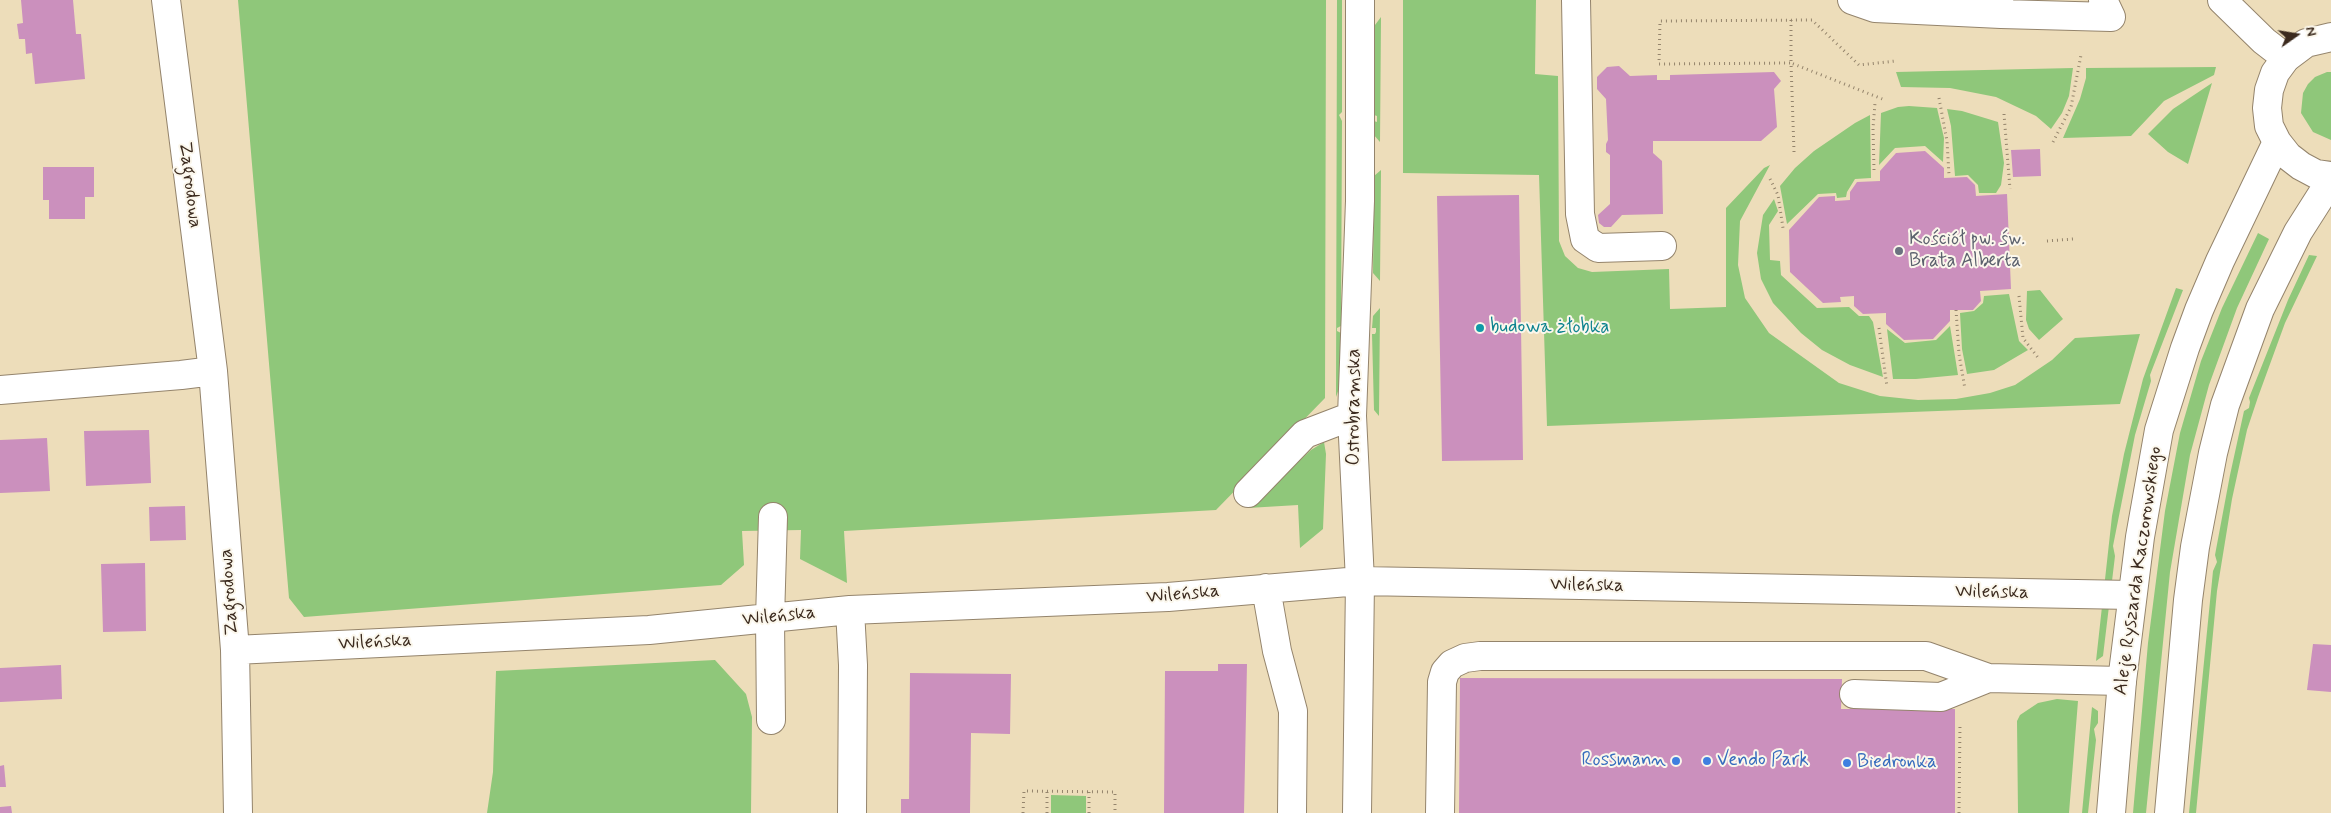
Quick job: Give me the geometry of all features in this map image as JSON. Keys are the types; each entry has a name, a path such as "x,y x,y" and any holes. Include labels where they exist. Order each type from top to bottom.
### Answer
{"street":[{"name":"Zagrodowa","path":"166,0 213,370 235,650 238,813"},
{"name":"Ostrobramska","path":"1357,813 1360,582 1352,416 1360,201 1360,0"},
{"path":"1576,0 1580,214 1585,239 1598,248 1662,246"},
{"path":"1852,0 1875,8 2000,7 2111,17 2103,0"},
{"path":"2222,0 2264,41 2286,58"},
{"path":"2331,36 2306,43 2286,58 2275,73 2269,90 2267,108 2269,126 2277,142 2288,156 2316,174 2331,176"},
{"name":"Aleje Ryszarda Kaczorowskiego","path":"2111,813 2122,681 2132,595 2159,430 2185,348 2220,261 2277,142"},
{"path":"2169,813 2188,600 2195,547 2212,453 2224,405 2260,309 2298,232 2331,180"},
{"path":"0,390 181,375 213,370"},
{"path":"1248,493 1305,434 1352,416"},
{"path":"771,720 770,618 773,517"},
{"name":"Wileńska","path":"235,650 650,630 850,610 1168,597 1360,582 2132,595"},
{"path":"1266,588 1277,651 1293,711 1292,813"},
{"path":"850,610 853,665 852,813"},
{"path":"1440,813 1442,682 1445,672 1452,664 1465,658 1480,656 1926,656 1988,678 2122,681"},
{"path":"1854,694 1941,697 1988,678"}],"path":[{"path":"1791,20 1794,152"},
{"path":"1884,100 1791,63 1660,64 1660,21 1812,20 1859,65 1896,61"},
{"path":"2053,142 2071,107 2081,55"},
{"path":"1939,98 1947,141 1949,175"},
{"path":"1874,170 1873,128 1875,103"},
{"path":"2004,114 2010,189"},
{"path":"1770,179 1778,195 1783,228"},
{"path":"2047,241 2073,239"},
{"path":"2019,296 2023,338 2039,359"},
{"path":"1956,310 1958,354 1965,390"},
{"path":"1879,328 1887,387"},
{"path":"1959,813 1962,689"},
{"path":"1023,813 1024,791 1047,791 1115,792 1115,813"},
{"path":"1047,791 1047,813"},
{"path":"1089,792 1089,813"}],"green space":[{"path":"238,0 1326,0 1325,398 1216,510 844,531 847,583 800,559 801,530 742,531 744,565 721,585 304,617 289,598"},
{"path":"1337,0 1342,0 1342,112 1339,115 1342,121 1341,326 1337,328 1337,331 1341,333 1341,383 1336,397"},
{"path":"1403,0 1536,0 1535,74 1558,76 1559,241 1565,256 1578,268 1592,272 1669,269 1670,309 1726,307 1726,208 1764,168 1770,165 1740,221 1738,265 1745,298 1769,333 1839,383 1880,396 1918,400 1956,399 1990,393 2015,385 2052,360 2075,338 2140,334 2120,404 1547,426 1539,175 1403,173"},
{"path":"1381,17 1380,142 1373,134 1374,121 1377,122 1377,116 1374,115 1375,25"},
{"path":"2216,67 2214,75 2164,101 2131,136 2063,138 2080,99 2086,78 2086,68"},
{"path":"2073,68 2069,96 2062,113 2051,129 2036,116 1996,97 1950,88 1901,87 1896,72"},
{"path":"2331,72 2331,140 2313,132 2301,113 2303,93 2308,84 2315,77"},
{"path":"2212,83 2188,164 2168,152 2148,134 2173,109"},
{"path":"1898,107 1937,108 1944,138 1943,162 1925,146 1895,148 1879,165 1881,113"},
{"path":"1947,109 1962,111 1998,122 2004,163 2001,185 1996,193 1979,193 1978,185 1968,175 1955,176 1951,126"},
{"path":"1870,115 1871,178 1855,179 1846,197 1837,198 1836,193 1818,194 1787,224 1780,186 1795,168 1814,151"},
{"path":"1381,170 1380,281 1373,273 1374,176"},
{"path":"1774,199 1778,211 1769,225 1770,260 1780,261 1781,275 1817,308 1849,307 1859,316 1869,316 1873,322 1883,377 1850,365 1822,350 1801,333 1773,303 1761,279 1757,253 1763,215"},
{"path":"2258,233 2269,239 2237,308 2209,385 2190,455 2170,572 2146,813 2133,813 2148,643 2165,511 2180,433 2201,361 2222,308"},
{"path":"2309,255 2317,256 2285,323 2258,397 2247,430 2232,499 2217,591 2196,813 2189,813 2213,571 2217,562 2215,555 2230,475 2244,411 2249,408 2249,398 2288,300"},
{"path":"2176,288 2183,290 2150,375 2151,381 2135,435 2113,546 2115,556 2103,656 2096,661 2112,516 2124,454 2143,379"},
{"path":"2040,290 2063,319 2039,340 2029,329 2026,320 2027,291"},
{"path":"2009,294 2019,341 2028,350 1994,370 1967,374 1962,349 1960,313 1974,311 1983,303 1984,296"},
{"path":"1380,308 1379,416 1374,410 1372,334 1375,334 1376,328 1372,328 1373,316"},
{"path":"1950,326 1958,375 1893,379 1887,329 1905,343 1936,340"},
{"path":"1324,442 1326,454 1323,529 1300,548 1298,505 1248,508 1311,450"},
{"path":"715,660 746,694 752,717 751,813 487,813 493,772 496,671"},
{"path":"2057,699 2078,701 2069,813 2018,813 2017,721 2020,715 2038,703"},
{"path":"2092,707 2098,711 2098,723 2094,729 2096,740 2088,813 2082,813"},
{"path":"1051,795 1086,796 1086,813 1051,813"}],"building":[{"path":"21,0 73,0 76,34 81,34 85,79 35,84 32,53 26,54 25,39 19,39 17,24 23,23"},
{"path":"1619,66 1630,76 1657,75 1657,80 1670,80 1670,75 1774,72 1781,81 1774,89 1777,127 1761,141 1653,141 1653,153 1662,161 1663,214 1622,215 1611,227 1604,227 1599,223 1598,215 1610,204 1610,155 1606,152 1608,140 1606,99 1597,89 1597,77 1607,67"},
{"path":"2040,149 2041,176 2013,177 2011,150"},
{"name":"Kościół pw. św. Brata Alberta","path":"1925,151 1944,168 1944,178 1967,177 1975,185 1976,196 2007,194 2011,289 1980,291 1981,301 1973,310 1950,310 1950,321 1933,339 1904,340 1886,324 1886,313 1863,314 1854,306 1854,296 1840,297 1841,302 1823,303 1790,272 1789,230 1819,197 1835,196 1835,201 1850,200 1850,192 1857,182 1880,181 1880,171 1896,153"},
{"path":"43,167 94,167 94,197 85,197 85,219 49,219 49,200 43,200"},
{"name":"budowa żłobka","path":"1519,195 1523,460 1442,461 1437,196"},
{"path":"149,430 151,483 86,486 84,431"},
{"path":"47,438 50,491 0,493 0,440"},
{"path":"185,506 186,540 150,541 149,507"},
{"path":"145,563 146,631 103,632 101,564"},
{"path":"2313,644 2331,645 2331,692 2307,690"},
{"path":"1218,664 1247,664 1244,813 1164,813 1165,671 1218,671"},
{"path":"61,665 62,699 0,702 0,668"},
{"path":"910,673 1011,674 1010,734 971,733 970,813 901,813 901,799 909,799"},
{"name":"Vendo Park","path":"1460,678 1842,679 1841,709 1955,709 1955,813 1459,813"},
{"path":"4,765 6,787 0,787 0,766"},
{"path":"11,806 12,813 0,813 0,807"}],"place":[{"name":"Kościół pw. św. Brata Alberta","path":"1899,251"},
{"name":"budowa żłobka","path":"1480,328"},
{"name":"Rossmann","path":"1676,761"},
{"name":"Vendo Park","path":"1707,761"},
{"name":"Biedronka","path":"1847,763"}]}
